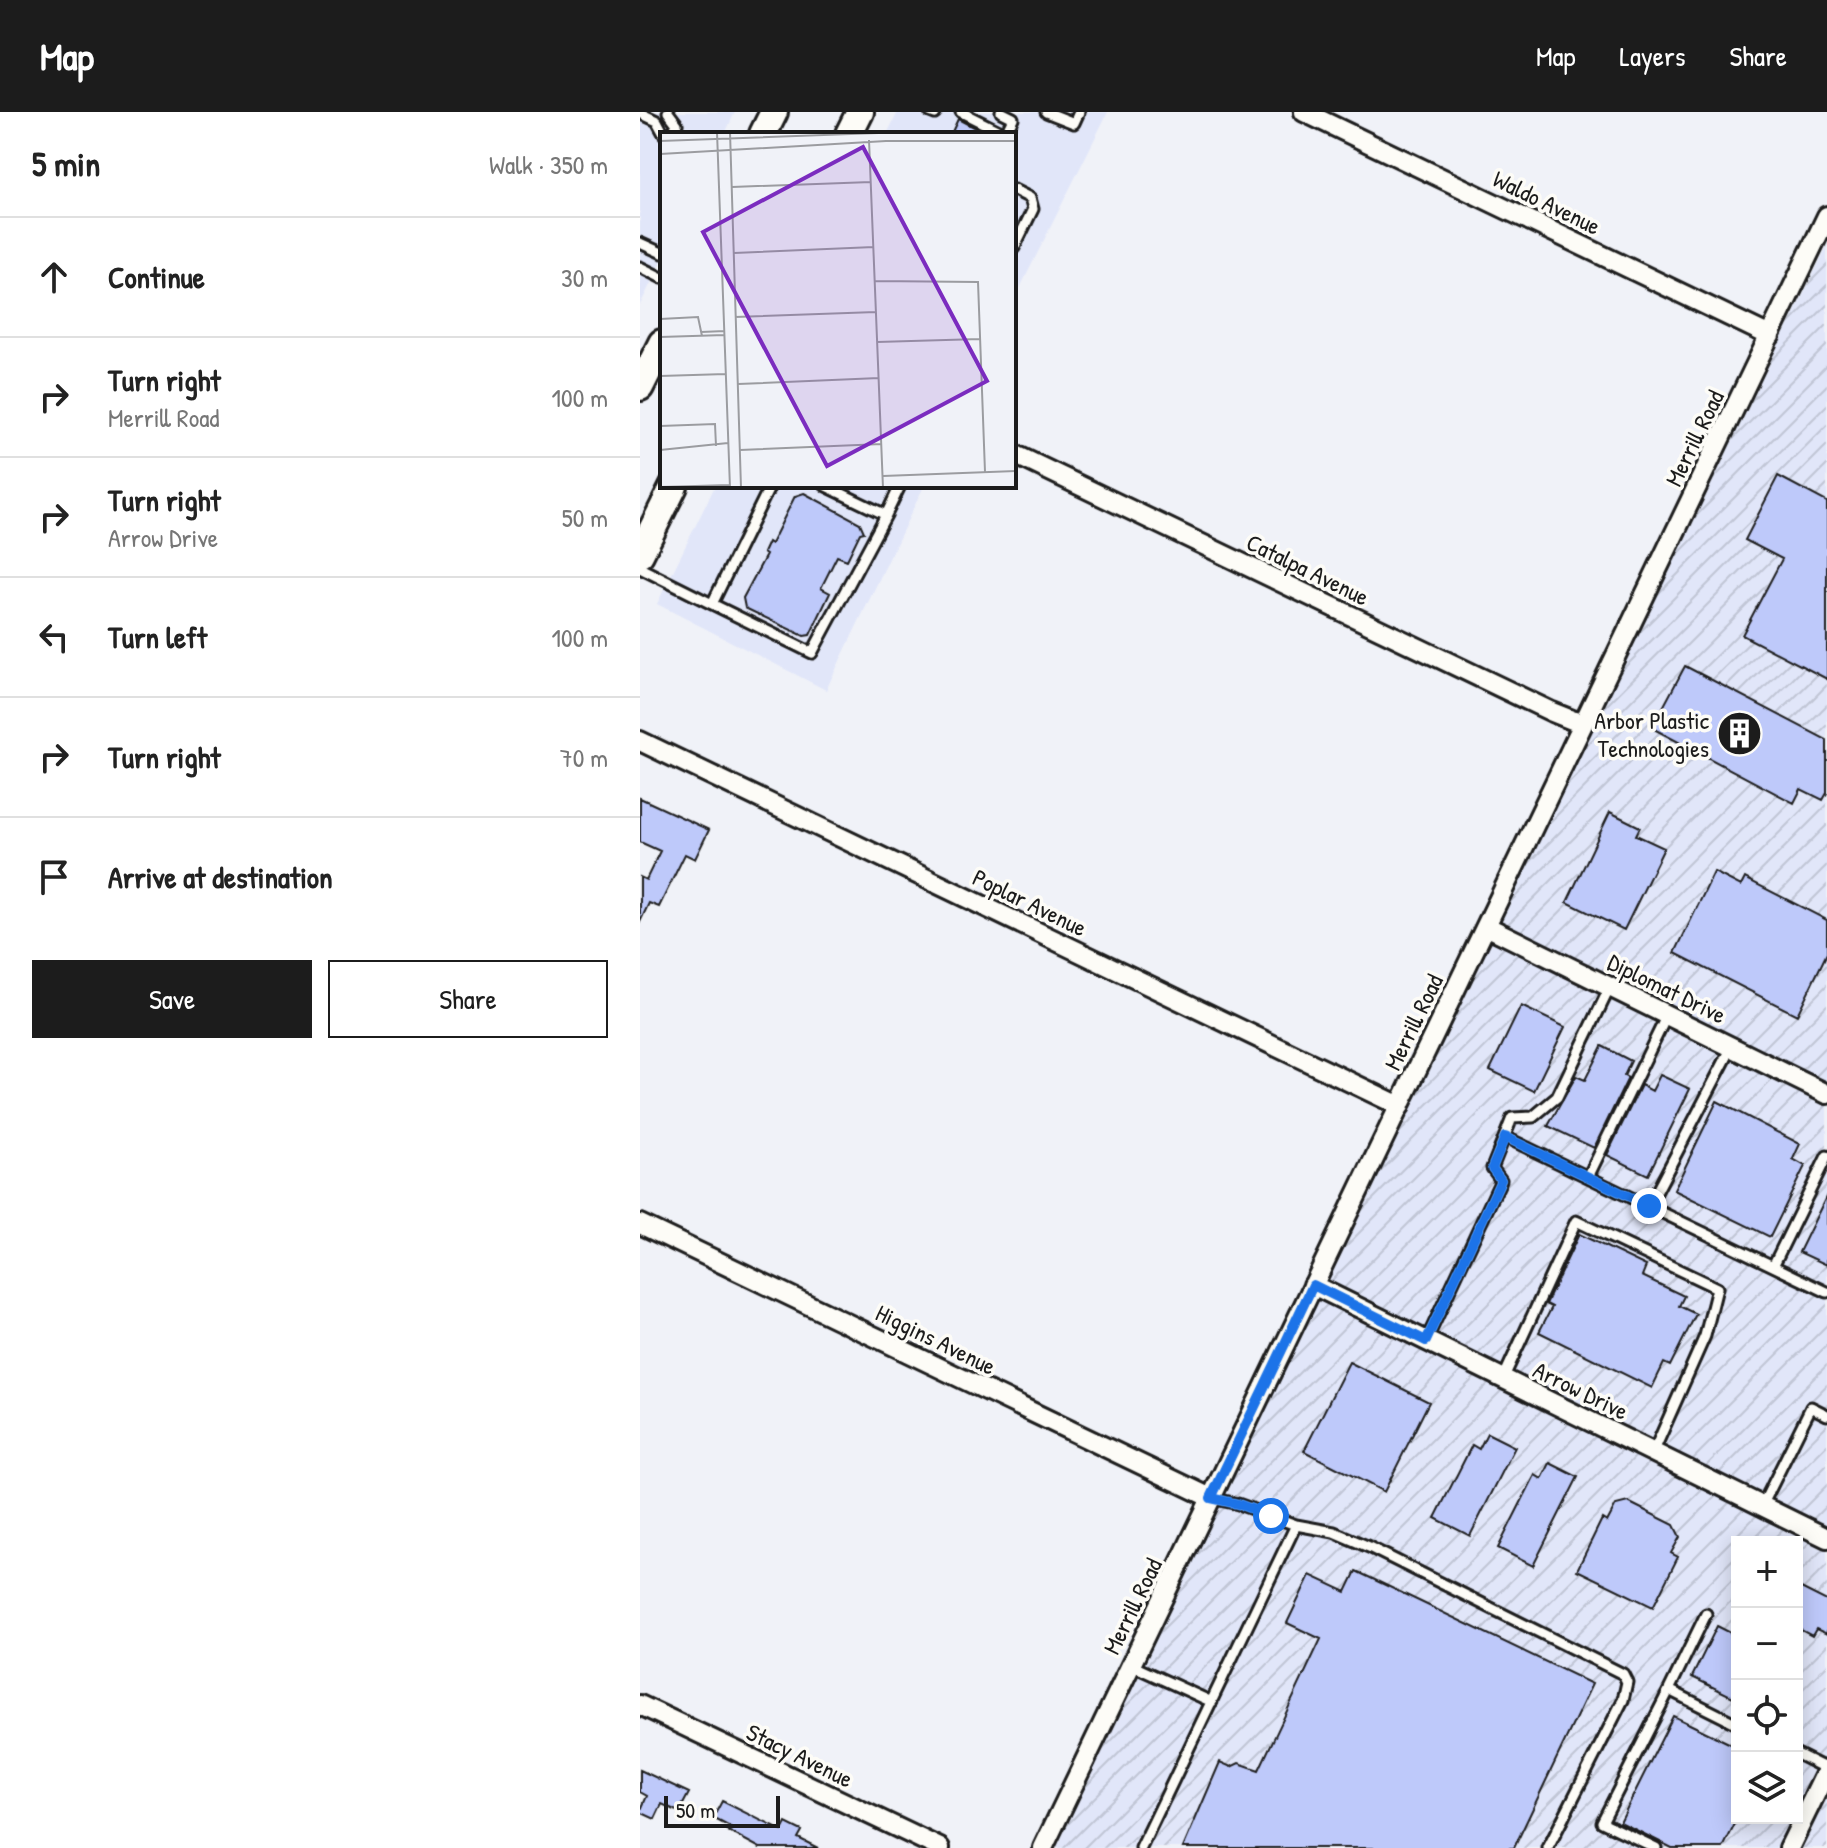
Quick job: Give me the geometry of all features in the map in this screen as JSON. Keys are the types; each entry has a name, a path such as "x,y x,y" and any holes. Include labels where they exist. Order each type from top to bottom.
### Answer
{"main road":[{"path":"764,132 774,112"},
{"path":"850,132 860,112"},
{"path":"640,387 660,347"},
{"path":"655,523 655,485 660,475"},
{"path":"640,554 673,488"}],"street":[{"name":"Waldo Avenue","path":"1304,112 1770,336"},
{"name":"Merrill Road","path":"1043,1848 1827,216"},
{"name":"Catalpa Avenue","path":"1016,455 1582,724"},
{"name":"Poplar Avenue","path":"640,741 1400,1106"},
{"name":"Diplomat Drive","path":"1486,926 1827,1094"},
{"name":"Higgins Avenue","path":"640,1224 1211,1498"},
{"name":"Arrow Drive","path":"1313,1285 1827,1538"},
{"name":"Stacy Avenue","path":"640,1705 940,1848"},
{"path":"1789,1848 1827,1770"}],"lane":[{"path":"668,112 677,124 673,132"},
{"path":"930,112 936,112"},
{"path":"961,112 1001,132"},
{"path":"1001,112 1013,118 1006,132"},
{"path":"1046,112 1074,123 1079,112"},
{"path":"640,113 657,121 663,132"},
{"path":"1016,191 1030,198 1033,209 1016,244"},
{"path":"640,243 660,252"},
{"path":"640,267 660,277"},
{"path":"712,604 769,488"},
{"path":"830,488 886,515"},
{"path":"640,568 812,653 899,488"},
{"path":"1426,1341 1501,1180 1492,1168 1512,1118 1533,1117 1557,1097 1610,987"},
{"path":"1588,1177 1667,1015"},
{"path":"1649,1206 1732,1047"},
{"path":"1505,1137 1827,1292"},
{"path":"1773,1266 1827,1156"},
{"path":"1503,1379 1576,1221 1717,1288 1705,1336 1653,1453"},
{"path":"1762,1506 1811,1407 1827,1415"},
{"path":"1211,1498 1238,1504 1296,1525 1334,1532 1623,1674 1627,1682 1623,1700 1548,1848"},
{"path":"1141,1848 1296,1525"},
{"path":"1656,1848 1602,1822 1706,1614"},
{"path":"1131,1665 1212,1702"},
{"path":"1669,1690 1731,1721"},
{"path":"1803,1757 1827,1770"}],"shaded area":[{"path":"640,112 735,112 726,132 660,132 660,265 640,305"},
{"path":"898,112 1108,112 1016,296 1016,132 888,132"},
{"path":"1827,246 1827,1848 1056,1848 1769,364"},
{"path":"714,488 923,488 826,690 657,604"}],"building":[{"path":"958,119 975,128 973,132 952,132"},
{"path":"1778,476 1827,502 1827,679 1742,635 1782,559 1745,540"},
{"path":"804,493 860,523 864,532 860,533 847,560 837,556 821,588 830,593 810,635 804,636 745,608 743,598 766,555 763,553 768,542 771,544 795,496"},
{"name":"Arbor Plastic Technologies","path":"1685,666 1827,740 1827,793 1823,800 1801,789 1794,803 1652,728"},
{"path":"640,798 709,830 695,859 685,854 659,907 649,903 640,922 640,877 646,880 660,851 640,842"},
{"path":"1610,812 1640,827 1636,835 1664,848 1624,930 1567,902"},
{"path":"1714,872 1741,886 1745,878 1827,920 1827,953 1797,1015 1675,953"},
{"path":"1521,1006 1565,1027 1534,1091 1490,1070"},
{"path":"1602,1046 1631,1061 1624,1076 1628,1078 1594,1148 1548,1126 1576,1076 1585,1080"},
{"path":"1660,1075 1690,1089 1648,1175 1607,1155 1641,1085 1652,1091"},
{"path":"1717,1101 1800,1144 1793,1159 1805,1166 1770,1237 1674,1190"},
{"path":"1827,1195 1827,1265 1799,1252"},
{"path":"1579,1234 1646,1266 1642,1276 1684,1296 1679,1306 1696,1314 1670,1366 1664,1363 1652,1388 1539,1332 1552,1307 1546,1304"},
{"path":"1349,1362 1429,1402 1384,1492 1304,1451"},
{"path":"1487,1433 1515,1447 1470,1536 1435,1518 1472,1445 1479,1449"},
{"path":"1550,1463 1578,1477 1533,1566 1498,1548 1535,1475 1542,1479"},
{"path":"1628,1502 1674,1525 1680,1537 1671,1553 1678,1557 1653,1607 1577,1570 1602,1519 1607,1522 1616,1505"},
{"path":"1356,1571 1592,1684 1514,1848 1183,1848 1220,1762 1231,1767 1239,1763 1259,1770 1321,1639 1287,1623 1310,1575 1346,1592"},
{"path":"1803,1589 1827,1601 1827,1634 1816,1629 1812,1636 1803,1631"},
{"path":"1717,1626 1731,1633 1731,1696 1692,1677"},
{"path":"1673,1716 1731,1744 1731,1824 1735,1824 1723,1848 1672,1848 1620,1822"},
{"path":"640,1770 689,1793 679,1812 662,1804 655,1819 640,1812 647,1796 640,1792"},
{"path":"722,1801 782,1831 786,1823 802,1831 798,1838 818,1848 760,1848 728,1831 730,1827 713,1818"}],"place":[{"name":"Arbor Plastic Technologies","path":"1740,734"}],"route":[{"path":"1271,1516 1211,1498 1313,1285 1426,1341 1501,1180 1492,1168 1505,1137 1649,1206"}]}
